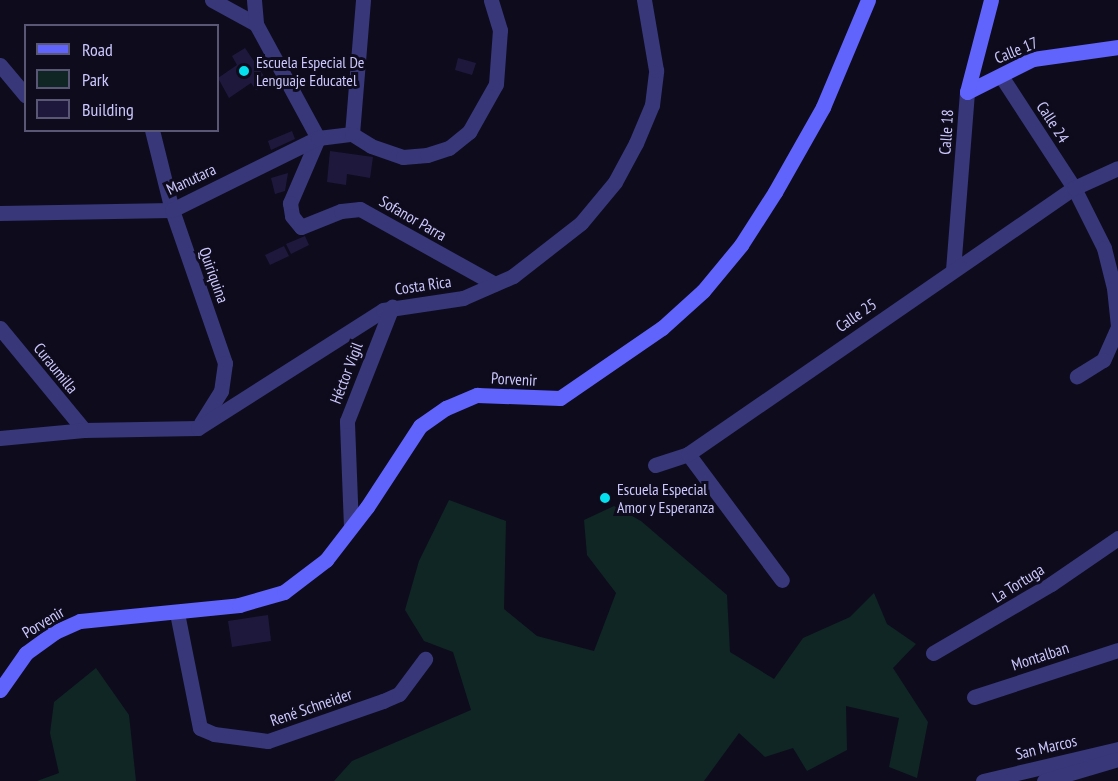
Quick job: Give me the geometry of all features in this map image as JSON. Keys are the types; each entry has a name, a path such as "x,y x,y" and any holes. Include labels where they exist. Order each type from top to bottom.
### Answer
{"street":[{"path":"212,0 256,24"},
{"path":"254,0 256,24 318,138"},
{"path":"363,0 352,134 371,146 403,157 427,155 449,148 469,132 496,84 500,30 491,0"},
{"name":"Costa Rica","path":"198,428 363,321 392,307 463,298 495,285 513,276 581,223 615,182 636,143 652,105 656,70 644,0"},
{"name":"Porvenir","path":"0,690 26,653 67,626 93,617 177,613 239,605 284,592 326,560 420,426 446,408 477,395 560,398 620,361 703,291 741,245 823,107 868,0"},
{"name":"Calle 18","path":"953,270 967,92 992,0"},
{"name":"Calle 17","path":"967,92 1033,59 1118,47"},
{"path":"0,65 24,94"},
{"name":"Calle 24","path":"1001,76 1074,188 1104,248 1114,288 1118,327 1111,362"},
{"name":"Quiriquina","path":"152,132 172,210 225,363 221,391 198,428"},
{"name":"Manutara","path":"0,213 172,210 318,138 352,134"},
{"name":"Sofanor Parra","path":"318,138 290,203 292,216 301,227 341,211 360,208 495,285"},
{"name":"Calle 25","path":"656,465 688,454 1074,188 1118,168"},
{"name":"Héctor Vigil","path":"351,527 347,421 392,307"},
{"name":"Curaumilla","path":"0,328 84,430"},
{"path":"1077,376 1111,362"},
{"path":"0,438 84,430 198,428"},
{"path":"688,454 783,580"},
{"name":"La Tortuga","path":"933,653 1051,584 1118,538"},
{"name":"René Schneider","path":"177,613 200,728 214,734 268,741 372,705 399,694 425,659"},
{"name":"Montalban","path":"974,697 1118,650"},
{"name":"San Marcos","path":"982,781 1118,749"},
{"path":"1044,781 1118,759"}],"green space":[{"path":"449,500 506,521 504,609 537,636 594,651 616,593 587,555 584,520 614,506 641,521 727,595 730,652 774,679 803,638 850,617 874,593 887,624 916,644 893,668 928,722 917,778 889,767 899,718 846,706 847,750 807,771 793,748 765,757 739,733 704,781 334,781 352,761 471,710 453,652 424,641 405,610 419,561"},
{"path":"96,668 129,715 136,781 37,781 59,773 50,733 54,702"}],"building":[{"name":"Escuela Especial De Lenguaje Educatel","path":"245,48 268,82 256,90 251,83 229,98 219,77 237,65 232,56"},
{"path":"458,58 476,63 472,75 455,70"},
{"path":"292,131 295,139 271,150 268,141"},
{"path":"330,151 373,157 370,178 347,174 346,185 327,182"},
{"path":"288,173 285,191 275,194 271,178"},
{"path":"305,236 309,245 291,254 286,244"},
{"path":"284,246 289,256 270,265 265,255"},
{"path":"268,615 271,641 232,647 228,621"}],"place":[{"name":"Escuela Especial De Lenguaje Educatel","path":"244,71"},
{"name":"Escuela Especial Amor y Esperanza","path":"605,498"}]}
